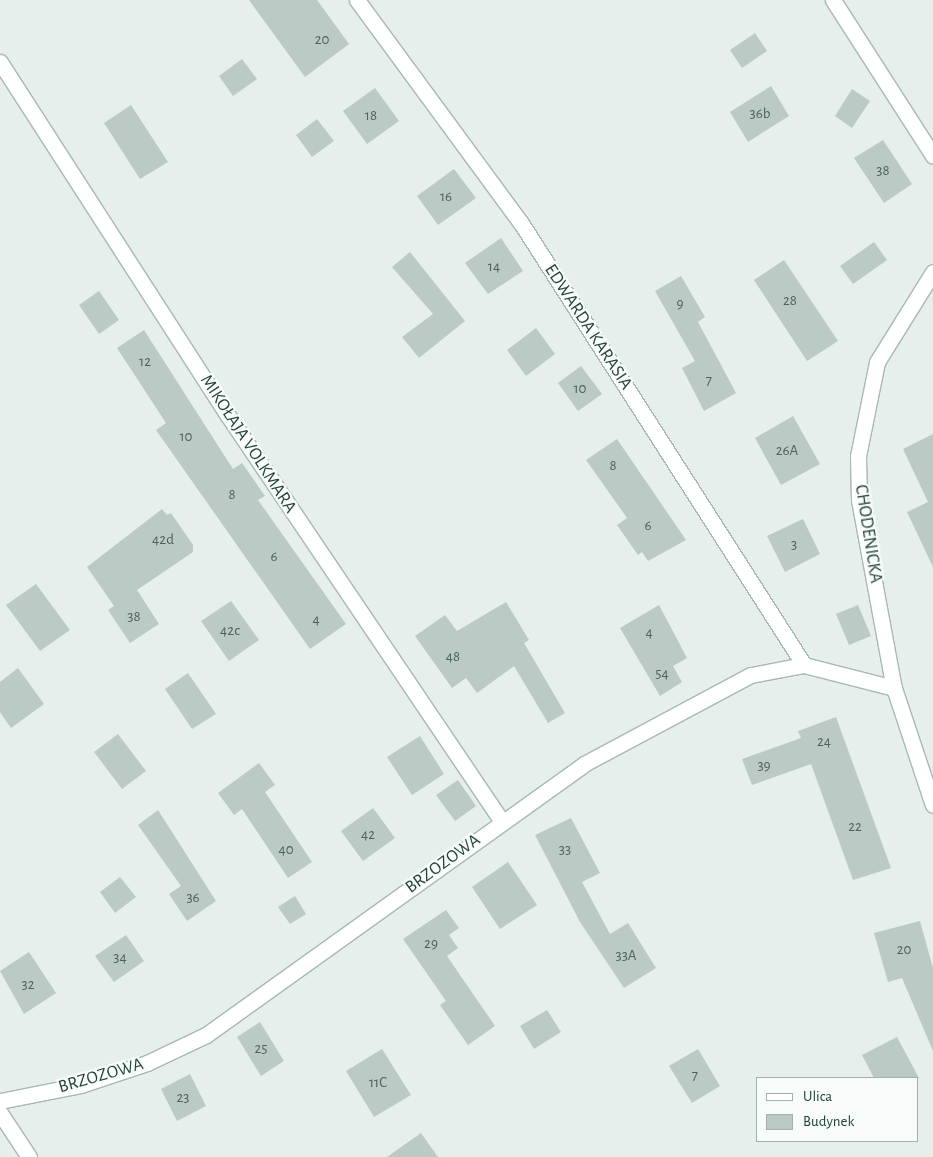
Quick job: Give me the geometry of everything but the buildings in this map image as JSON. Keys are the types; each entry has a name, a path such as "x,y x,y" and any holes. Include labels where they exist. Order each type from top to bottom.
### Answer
{"street":[{"name":"EDWARDA KARASIA","path":"357,0 521,223 804,665"},
{"path":"833,0 933,156"},
{"name":"MIKOŁAJA VOLKMARA","path":"0,62 227,414 502,821"},
{"name":"CHODENICKA","path":"933,272 877,362 858,456 860,500 894,688 933,805"},
{"name":"BRZOZOWA","path":"0,1100 81,1085 193,1043 584,764 751,675 804,665 894,688"},
{"path":"0,1113 29,1157"}]}
